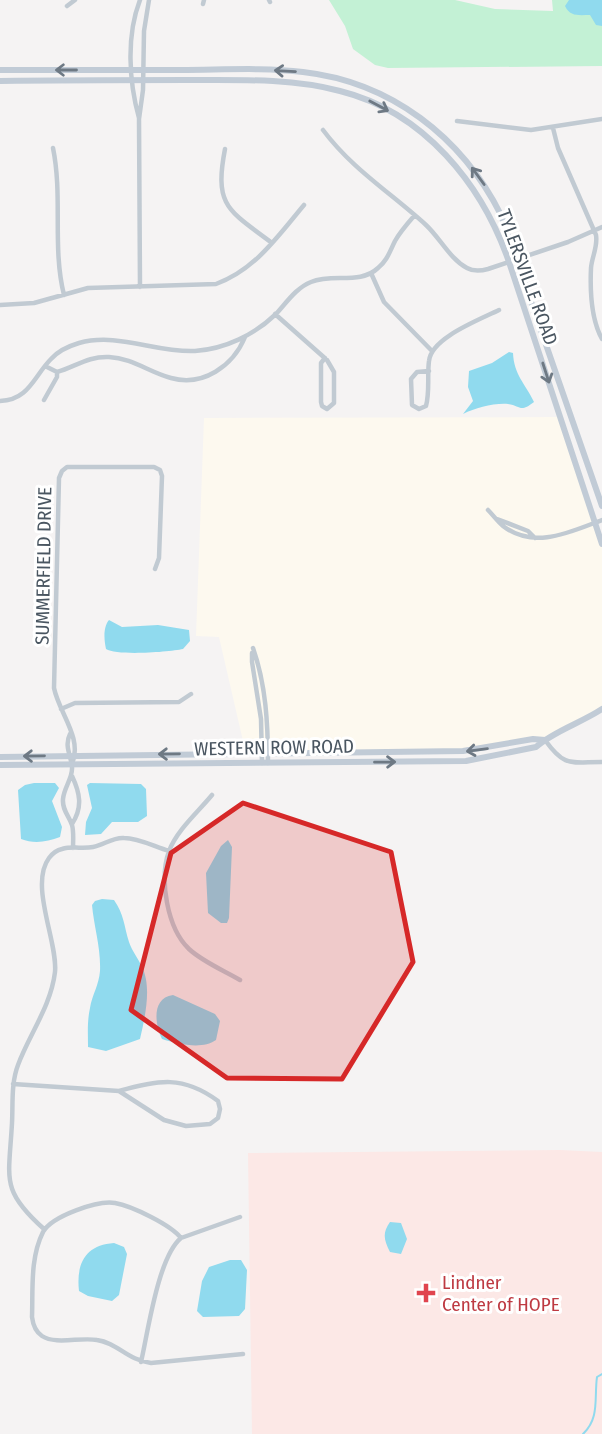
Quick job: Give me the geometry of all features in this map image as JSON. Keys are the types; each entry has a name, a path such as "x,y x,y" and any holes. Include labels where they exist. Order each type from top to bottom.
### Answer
{"main road":[{"name":"TYLERSVILLE ROAD","path":"0,70 304,72 354,83 404,105 430,123 455,146 480,178 501,215 602,506"},
{"name":"TYLERSVILLE ROAD","path":"0,81 282,82 342,91 371,102 422,133 461,171 489,212 509,262 598,521 602,544"},
{"name":"WESTERN ROW ROAD","path":"0,765 466,761 536,747 602,709"},
{"name":"WESTERN ROW ROAD","path":"0,757 463,751 533,739 545,740"}],"street":[{"path":"67,6 75,0"},
{"path":"140,0 132,31 132,80 139,119 140,287"},
{"path":"139,119 144,80 144,31 149,0"},
{"path":"457,121 531,130 602,120"},
{"path":"553,128 558,148 594,230 597,244 591,269 593,299 596,324 602,339"},
{"path":"323,130 352,164 427,226 459,262 469,269 481,271 602,227"},
{"path":"53,148 58,178 59,265 64,295"},
{"path":"225,149 220,183 224,199 272,243"},
{"path":"0,305 34,303 88,288 216,284 247,269 304,205"},
{"path":"0,401 10,400 32,386 45,366 62,350 95,340 116,340 184,351 219,347 245,337 275,314 295,292 309,283 371,274 385,260 395,241 414,216"},
{"path":"371,274 384,302 432,351"},
{"path":"429,371 417,372 411,379 412,405 419,409 426,406 429,398 432,351 441,341 499,310"},
{"path":"275,314 325,358 334,372 334,403 327,409 321,402 321,363 325,358"},
{"path":"57,372 84,360 106,357 127,360 171,378 196,379 212,374 226,365 240,349 245,337"},
{"path":"45,366 57,372"},
{"path":"44,400 57,377 57,372"},
{"name":"SUMMERFIELD DRIVE","path":"72,764 74,740 54,688 59,478 62,471 67,467 154,467 160,470 159,558 155,569"},
{"path":"488,510 502,525 524,537 551,538 598,521"},
{"path":"265,753 252,662 253,648 258,661 267,715 265,763"},
{"path":"61,709 75,703 179,702 191,694"},
{"path":"545,740 557,757 565,762 602,762"},
{"path":"72,764 63,803 72,824 73,848"},
{"path":"71,775 80,800 78,813 72,824"},
{"path":"212,795 169,851 166,902 178,934 195,953 240,980"},
{"path":"44,1229 22,1211 7,1188 5,1175 12,1126 13,1084 18,1064 51,990 55,972 44,910 45,867 54,853 62,849 96,846 112,839 124,838 169,851"},
{"path":"13,1084 119,1091 169,1080 207,1093 218,1101 218,1118 210,1124 186,1126 164,1120 119,1091"},
{"path":"181,1238 175,1230 114,1202 100,1203 56,1219 44,1229 34,1259 32,1317 38,1332 52,1340 98,1340 141,1362 165,1363 183,1358 243,1354"},
{"path":"141,1362 169,1252 181,1238 240,1217"}],"highlighted area":[{"path":"243,803 391,852 413,962 342,1079 227,1078 131,1010 171,853"}],"shaded area":[{"path":"560,417 602,544 602,709 545,740 484,749 246,754 219,637 196,636 204,418"},
{"name":"Lindner Center of HOPE","path":"560,1150 602,1152 602,1434 252,1434 248,1153"}],"green space":[{"path":"329,0 455,0 495,9 553,11 552,0 602,0 602,66 388,68 375,65 353,49 345,26"}],"water":[{"path":"569,0 602,0 602,26 596,25 590,15 575,15 569,12 565,6"},
{"path":"509,352 513,353 518,373 534,402 523,408 508,404 491,405 463,414 473,401 468,387 469,371 492,363"},
{"path":"109,620 122,627 158,625 189,630 190,641 183,649 176,650 143,653 112,651 106,649 105,642 105,630"},
{"path":"34,783 55,783 59,788 52,801 62,827 60,837 40,842 21,839 18,790"},
{"path":"141,784 146,789 147,816 138,822 112,822 101,834 85,835 86,822 92,808 87,785"},
{"path":"228,840 232,847 229,918 227,923 221,923 208,913 206,873 221,846"},
{"path":"102,899 114,900 120,910 130,945 147,984 140,1039 106,1051 88,1047 89,1013 100,971 92,905"},
{"path":"173,995 215,1014 220,1021 216,1040 197,1045 162,1039 157,1020 158,1007 166,997"},
{"path":"390,1222 401,1223 407,1239 401,1254 390,1252 386,1244 385,1233"},
{"path":"114,1243 124,1247 127,1254 119,1295 112,1301 88,1296 79,1291 79,1272 84,1258 96,1248"},
{"path":"230,1260 241,1260 247,1270 245,1309 239,1316 203,1317 197,1311 202,1281 209,1267"}],"waterway":[{"path":"583,1434 592,1421 597,1377 602,1374"}],"place":[{"name":"Lindner Center of HOPE","path":"426,1293"}]}
